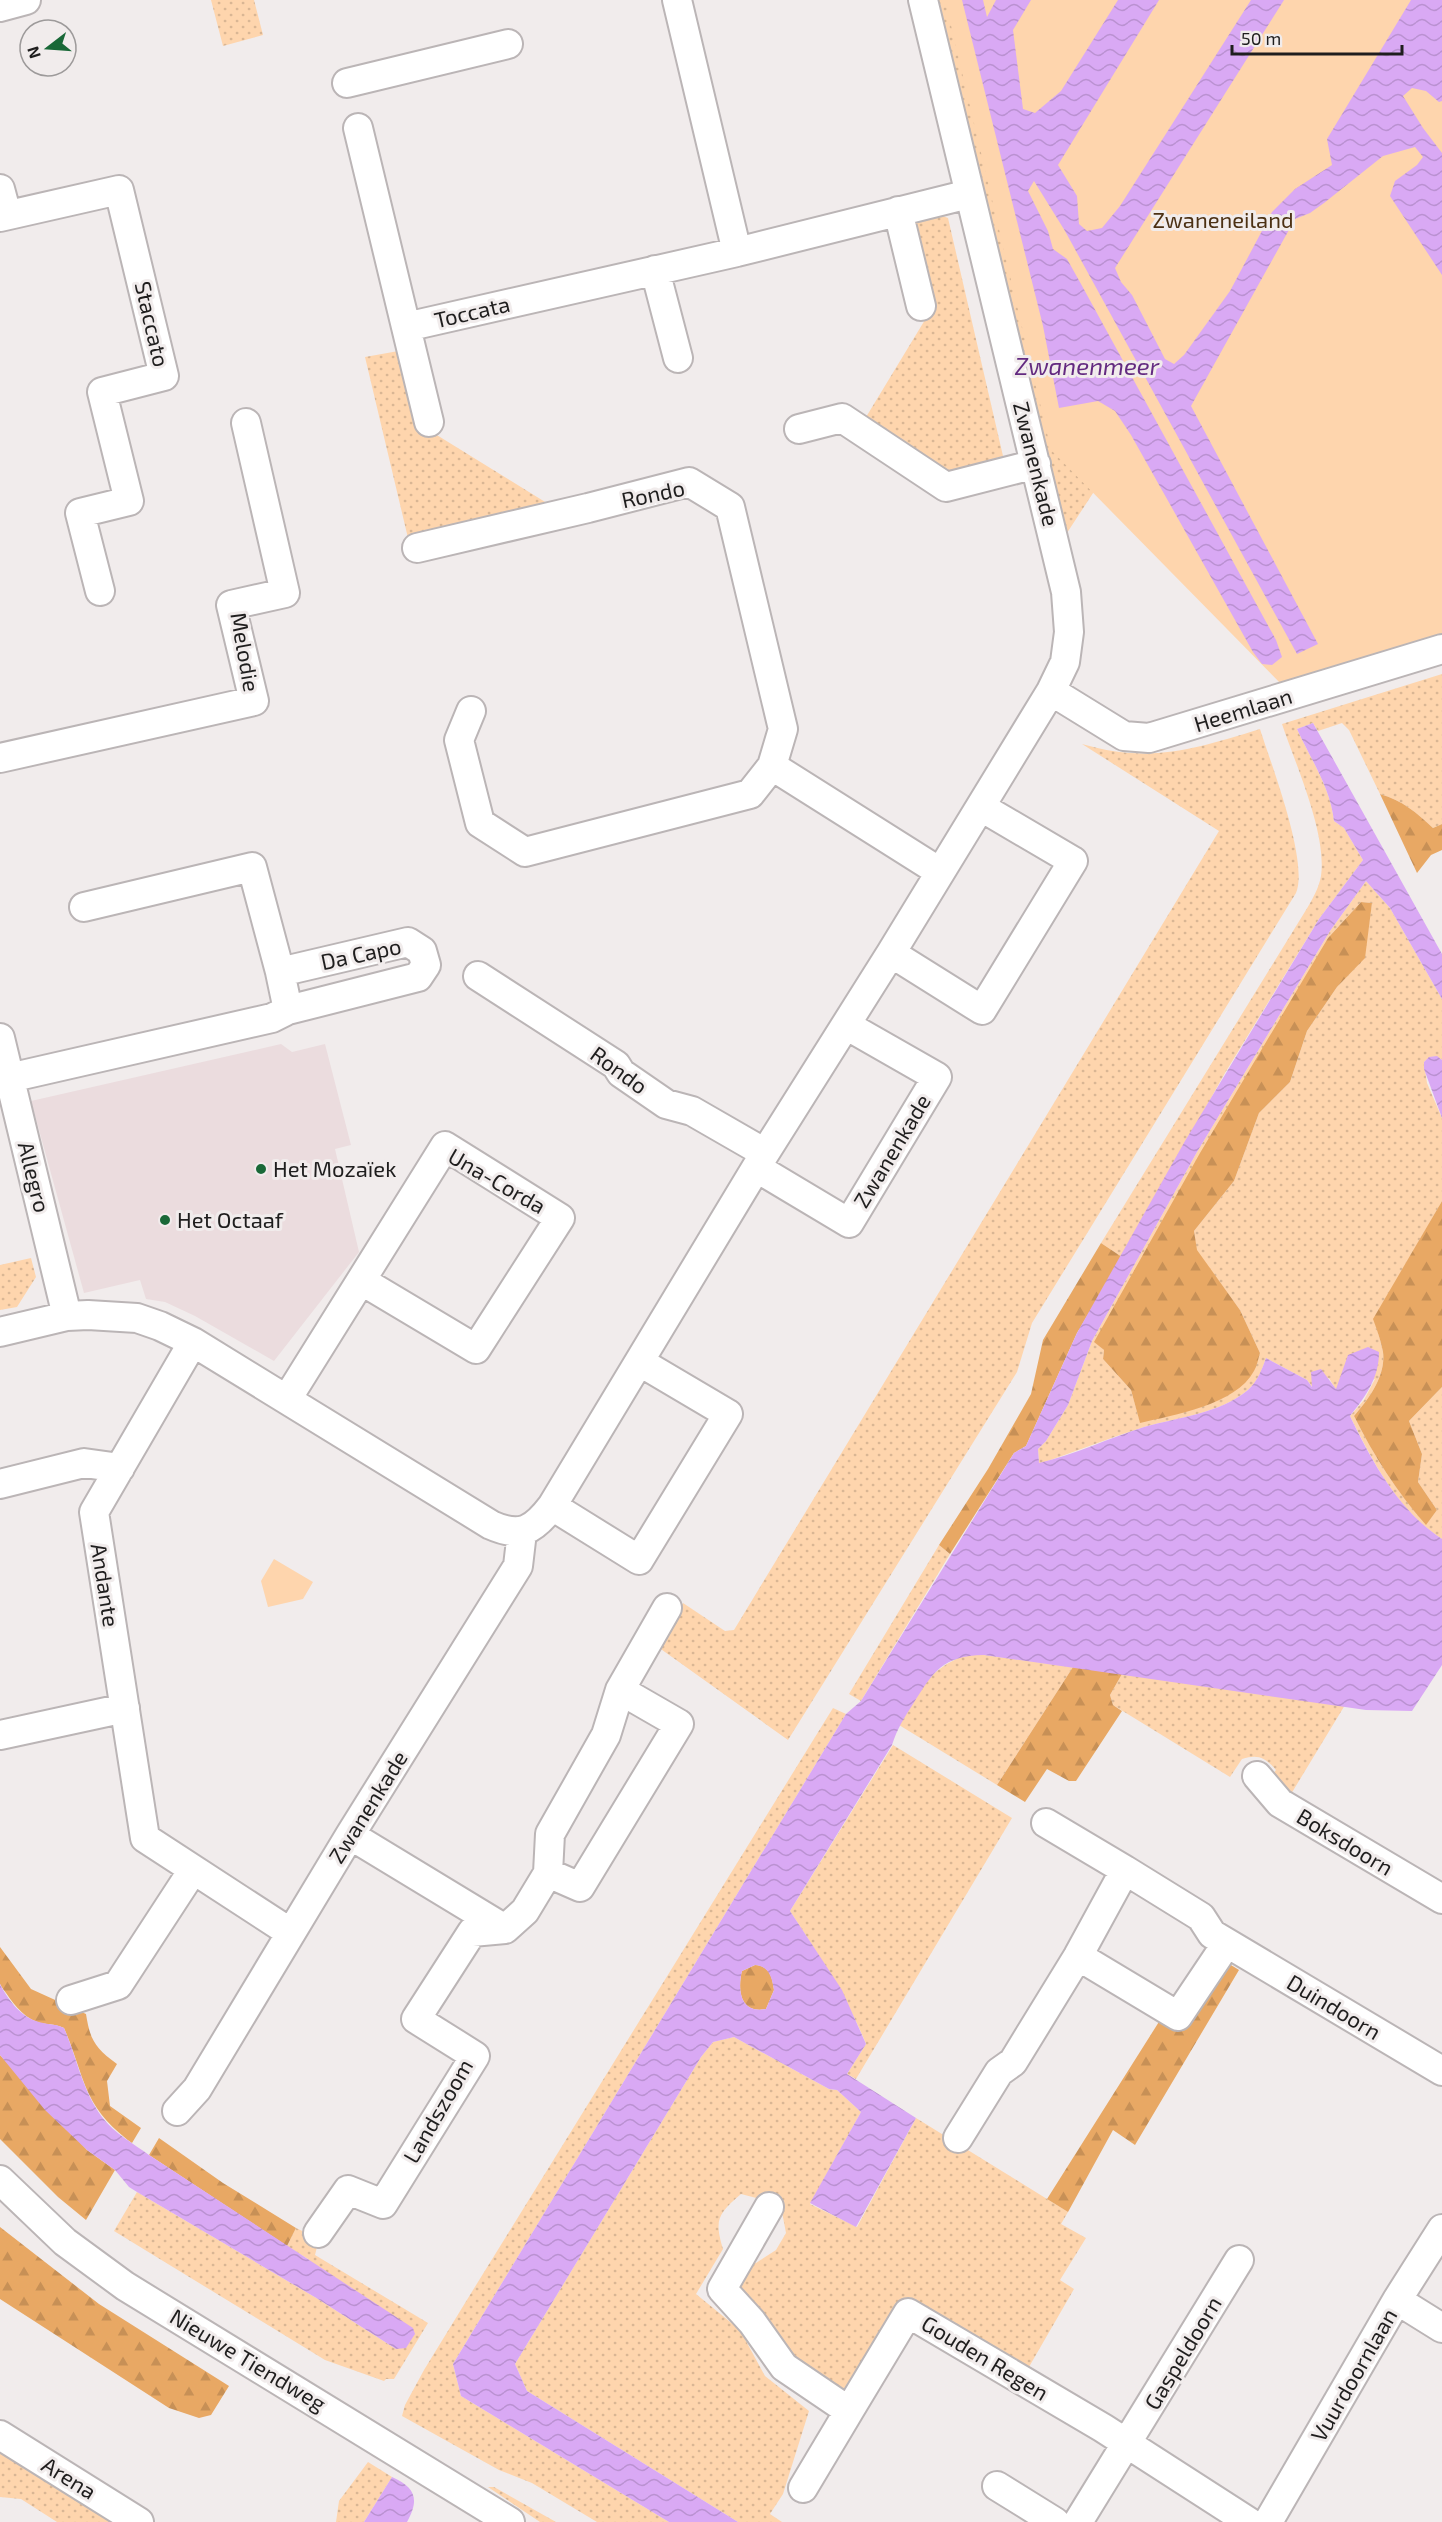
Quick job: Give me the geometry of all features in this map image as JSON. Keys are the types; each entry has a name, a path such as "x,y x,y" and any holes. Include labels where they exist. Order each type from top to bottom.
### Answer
{"street":[{"path":"0,7 26,0"},
{"path":"677,0 737,252"},
{"name":"Zwanenkade","path":"177,2111 197,2089 350,1835 518,1566 522,1532 543,1518 552,1506 761,1161 981,807 1051,691 1065,662 1069,632 1066,592 923,0"},
{"path":"347,82 508,44"},
{"name":"Toccata","path":"358,128 406,327 737,252 969,194"},
{"name":"Staccato","path":"2,207 119,190 122,201 164,376 102,392 129,501 80,513 100,591"},
{"path":"898,211 921,306"},
{"path":"655,270 678,358"},
{"path":"406,327 429,422"},
{"path":"799,429 842,418 946,487 1036,464"},
{"name":"Melodie","path":"0,758 254,701 231,606 285,593 246,423"},
{"name":"Rondo","path":"417,548 689,482 730,507 783,729 772,766 750,794 525,852 480,823 459,740 471,711"},
{"name":"Heemlaan","path":"1051,691 1124,736 1149,738 1442,649"},
{"path":"772,766 940,872"},
{"path":"891,953 982,1010 1073,861 981,807"},
{"path":"84,907 252,867 288,1010"},
{"name":"Da Capo","path":"9,1078 272,1018 288,1010 418,978 426,965 422,951 408,942 280,972"},
{"name":"Rondo","path":"478,976 616,1065 621,1073 666,1104 692,1111 761,1161"},
{"name":"Zwanenkade","path":"761,1161 849,1223 937,1077 846,1025"},
{"name":"Allegro","path":"0,1038 67,1316"},
{"name":"Una-Corda","path":"287,1400 445,1146 560,1218 476,1349 362,1281"},
{"path":"0,1332 67,1316 137,1318 193,1342 491,1525 506,1532 522,1532"},
{"name":"Andante","path":"193,1342 94,1512 145,1838 291,1933"},
{"path":"552,1506 639,1560 728,1414 640,1362"},
{"path":"0,1484 84,1463 120,1467"},
{"path":"350,1835 505,1929 525,1911 548,1873 550,1833 606,1735 620,1690 667,1608"},
{"path":"548,1873 580,1887 679,1724 620,1690"},
{"path":"0,1735 125,1708"},
{"name":"Boksdoorn","path":"1257,1776 1280,1803 1442,1899"},
{"name":"Duindoorn","path":"1046,1823 1201,1917 1212,1934 1442,2071"},
{"path":"71,2000 118,1985 193,1870"},
{"path":"958,2138 999,2072 1013,2062 1078,1956 1125,1870"},
{"name":"Landszoom","path":"318,2233 348,2190 383,2204 475,2056 416,2019 472,1932 505,1929"},
{"path":"1078,1956 1178,2016 1227,1943"},
{"name":"Nieuwe Tiendweg","path":"0,2180 65,2242 125,2286 510,2522"},
{"path":"769,2207 722,2289 752,2322 784,2367 849,2411"},
{"name":"Vuurdoornlaan","path":"1268,2522 1397,2300 1442,2229"},
{"name":"Gaspeldoorn","path":"1127,2445 1239,2260"},
{"path":"1397,2300 1442,2328"},
{"name":"Gouden Regen","path":"803,2488 908,2313 1127,2445 1249,2522"},
{"name":"Arena","path":"0,2435 139,2522"},
{"path":"1078,2522 1127,2445"},
{"path":"997,2486 1055,2522"}],"shaded area":[{"path":"281,1044 292,1052 325,1044 351,1145 335,1149 359,1252 274,1361 195,1316 165,1302 146,1299 140,1280 84,1293 31,1101"}],"green space":[{"path":"211,0 254,0 263,35 223,46"},
{"path":"930,0 962,0 1131,435 1063,539"},
{"name":"Zwaneneiland","path":"945,0 1442,0 1442,641 1284,687 1051,450"},
{"path":"932,212 948,218 1003,456 938,475 860,427 934,305 913,217"},
{"path":"404,350 419,424 550,505 408,538 365,357"},
{"path":"1442,674 1442,824 1433,828 1409,808 1380,794 1349,730 1342,723 1318,731 1313,723 1297,729 1324,785 1334,821 1344,828 1363,860 1319,919 1225,1073 1122,1257 1101,1243 1306,910 1320,880 1322,859 1315,820 1282,724"},
{"path":"1260,729 1280,788 1293,837 1299,878 1296,893 1032,1323 1017,1372 788,1740 658,1647 683,1603 725,1631 734,1630 1219,831 1082,744 1129,753 1172,752 1214,743"},
{"path":"1380,794 1409,808 1433,828 1442,824 1442,850 1431,855 1417,873"},
{"path":"1366,881 1390,908 1442,999 1442,1060 1433,1057 1424,1062 1427,1083 1442,1118 1442,1201 1374,1319 1383,1352 1382,1370 1371,1395 1354,1416 1386,1473 1426,1524 1437,1510 1418,1482 1422,1454 1409,1421 1442,1387 1442,1539 1412,1514 1388,1484 1350,1416 1364,1400 1375,1379 1336,1390 1329,1378 1313,1388 1307,1380 1266,1358 1259,1375 1248,1390 1212,1410 1144,1427 1039,1464 1038,1449 1046,1441 1068,1405 1092,1341 1197,1152 1330,931","holes":["1361,902 1372,903 1364,958 1337,987 1307,1031 1290,1082 1259,1113 1234,1181 1194,1231 1196,1250 1240,1310 1260,1353 1253,1372 1140,1422 1131,1390 1103,1359 1104,1350 1095,1342 1328,938"]},
{"path":"1361,902 1372,903 1365,958 1337,987 1307,1031 1290,1082 1259,1113 1234,1181 1194,1231 1197,1250 1240,1310 1260,1353 1255,1369 1245,1383 1219,1400 1186,1412 1140,1423 1131,1390 1103,1359 1104,1350 1094,1342 1200,1153 1328,938"},
{"path":"1442,1201 1442,1387 1409,1421 1422,1454 1418,1482 1437,1510 1426,1525 1386,1473 1354,1416 1371,1395 1382,1370 1383,1352 1373,1319"},
{"path":"1101,1243 1122,1257 1077,1333 1026,1446 1014,1453 950,1554 939,1545 988,1469 1031,1394 1043,1340"},
{"path":"31,1258 36,1277 17,1307 0,1310 0,1265"},
{"path":"939,1545 950,1554 861,1701 849,1694"},
{"path":"274,1559 313,1582 303,1599 268,1607 261,1581"},
{"path":"966,1655 984,1655 1073,1667 997,1785 899,1725 919,1692 933,1675 942,1667"},
{"path":"1073,1667 1122,1674 1110,1695 1113,1705 1122,1711 1076,1781 1069,1781 1047,1769 1025,1802 997,1785"},
{"path":"1122,1674 1345,1705 1288,1799 1273,1774 1276,1770 1265,1759 1253,1757 1242,1759 1230,1777 1113,1705 1110,1695"},
{"path":"833,1708 846,1714 453,2364 461,2396 669,2522 597,2522 532,2483 499,2470 402,2416 405,2405 473,2290"},
{"path":"893,1745 1012,1818 856,2079 847,2074 866,2044 841,1992 790,1911"},
{"path":"0,1947 31,1989 86,2014 89,2031 95,2043 117,2064 107,2081 110,2106 141,2128 132,2143 103,2117 94,2104 64,2028 40,2023 26,2016 3,1989 0,1984"},
{"path":"1205,1949 1239,1970 1135,2145 1113,2130 1068,2212 1047,2199"},
{"path":"755,1965 767,1970 772,1981 774,1990 766,2009 751,2008 746,2004 741,1993 742,1971"},
{"path":"734,2037 829,2089 837,2090 861,2112 810,2204 857,2227 916,2118 1068,2212 1061,2224 1086,2238 1060,2280 1074,2289 1022,2379 900,2304 841,2399 721,2293 733,2259 756,2263 776,2250 786,2233 782,2212 764,2200 741,2194 733,2201 720,2218 719,2231 723,2249 696,2294 740,2330 765,2376 809,2411 783,2494 770,2514 782,2522 738,2522 527,2391 515,2364 701,2057 713,2042"},
{"path":"0,2055 87,2150 115,2170 86,2220 58,2197 0,2139"},
{"path":"159,2138 223,2183 296,2228 287,2246 149,2155"},
{"path":"137,2192 318,2299 396,2349 308,2259 287,2246 296,2228 319,2239 315,2255 428,2323 394,2379 384,2381 325,2360 114,2231"},
{"path":"0,2227 99,2304 229,2386 211,2415 199,2418 169,2408 0,2299"},
{"path":"0,2448 122,2522 57,2522 21,2499 0,2497"},
{"path":"368,2462 392,2477 364,2522 336,2522 339,2501"},
{"path":"488,2487 494,2487 556,2522 540,2522"}],"water":[{"name":"Zwanenmeer","path":"962,0 983,0 987,17 996,0 1031,0 1013,30 1023,109 1035,113 1061,91 1118,0 1159,0 1058,165 1077,196 1079,224 1087,231 1102,228 1120,206 1251,0 1284,0 1115,268 1121,282 1132,295 1165,359 1174,364 1184,355 1230,291 1272,212 1295,189 1332,165 1327,139 1411,0 1442,0 1442,101 1439,102 1426,91 1412,88 1403,96 1442,153 1442,275 1390,196 1395,181 1417,165 1423,157 1415,147 1383,156 1324,203 1310,213 1295,219 1191,406 1318,644 1297,654 1065,231 1034,181 1028,191 1048,231 1053,249 1067,259 1276,640 1282,657 1272,665 1262,664 1253,652 1131,435 1115,411 1098,401 1059,408 1043,326"},
{"path":"1313,723 1442,954 1442,999 1390,908 1366,881 1330,931 1197,1152 1092,1341 1068,1405 1046,1441 1038,1449 1039,1463 1065,1456 1144,1427 1212,1410 1248,1390 1259,1375 1266,1358 1307,1380 1312,1387 1311,1372 1321,1369 1336,1389 1348,1355 1368,1347 1379,1352 1374,1378 1350,1416 1388,1484 1413,1514 1442,1539 1442,1665 1412,1711 1366,1710 984,1655 958,1658 941,1667 934,1674 907,1714 892,1745 790,1911 842,1990 866,2044 847,2074 916,2118 856,2227 810,2203 861,2112 837,2090 829,2089 734,2037 713,2042 701,2057 515,2364 527,2391 738,2522 669,2522 461,2396 453,2364 846,1714 861,1701 1014,1453 1026,1446 1077,1333 1185,1141 1319,919 1363,860 1344,828 1334,821 1324,785 1297,729","holes":["755,1965 769,1973 774,1990 766,2009 758,2010 746,2004 740,1986 742,1971"]},
{"path":"1437,1056 1442,1060 1442,1118 1424,1069 1424,1062 1429,1057"},
{"path":"0,1984 10,2001 30,2019 64,2028 89,2096 112,2128 149,2155 413,2328 415,2334 406,2348 396,2349 318,2299 137,2192 129,2187 115,2170 87,2150 45,2110 0,2055"},
{"path":"392,2477 406,2485 413,2495 413,2507 407,2522 364,2522"}],"place":[{"name":"Het Mozaïek","path":"261,1169"},
{"name":"Het Octaaf","path":"165,1220"}]}
